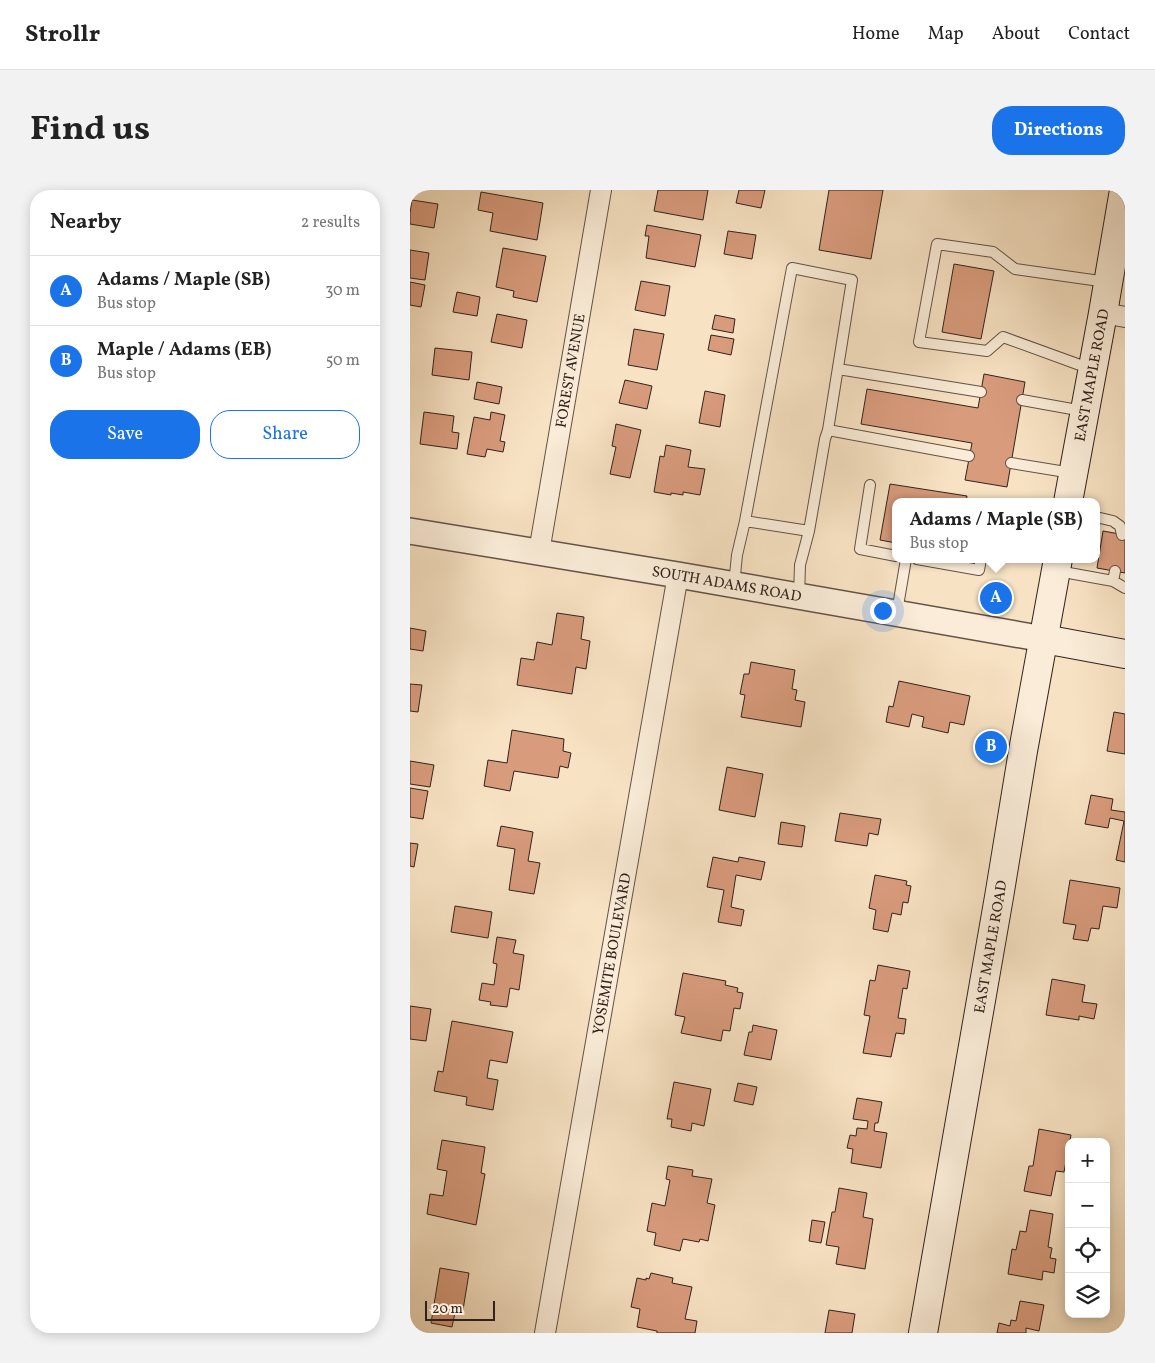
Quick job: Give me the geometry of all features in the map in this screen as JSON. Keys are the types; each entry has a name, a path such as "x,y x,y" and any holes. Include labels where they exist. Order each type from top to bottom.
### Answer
{"main road":[{"name":"EAST MAPLE ROAD","path":"1069,498 1092,369 1114,315 1108,282 1122,217 1124,190"},
{"name":"EAST MAPLE ROAD","path":"923,1333 998,906 1021,760 1058,565"},
{"path":"1044,639 1125,654"}],"street":[{"name":"FOREST AVENUE","path":"539,552 601,190"},
{"name":"SOUTH ADAMS ROAD","path":"410,531 896,612 1044,639"},
{"name":"YOSEMITE BOULEVARD","path":"545,1333 678,575"}],"lane":[{"path":"1092,369 1003,337 987,350 919,342 937,244 993,252 1014,269 1108,282"},
{"path":"734,585 737,555 792,268 852,280 828,430 809,531 800,565 798,596"},
{"path":"838,369 980,392"},
{"path":"1022,400 1084,411"},
{"path":"828,430 969,456"},
{"path":"1011,463 1072,474"},
{"path":"870,485 860,549 892,555"},
{"path":"1100,518 1113,521 1120,526 1122,534"},
{"path":"745,521 809,531"},
{"path":"896,612 905,563"},
{"path":"940,563 979,570 980,563"},
{"path":"1058,565 1114,576 1125,588"}],"building":[{"path":"658,190 708,190 703,220 654,211"},
{"path":"739,190 765,190 761,208 736,203"},
{"path":"829,190 883,190 871,259 819,250"},
{"path":"481,192 543,203 537,240 490,231 493,213 478,210"},
{"path":"412,200 438,204 434,228 410,224"},
{"path":"647,225 701,235 695,267 646,258 649,236 645,236"},
{"path":"728,231 756,235 752,259 724,254"},
{"path":"503,248 546,256 537,302 513,297 514,291 496,287"},
{"path":"410,250 429,253 425,280 410,278"},
{"path":"954,264 994,271 981,339 942,332"},
{"path":"641,281 670,286 665,316 635,310"},
{"path":"410,282 425,285 421,307 410,305"},
{"path":"457,292 480,297 477,316 453,312"},
{"path":"497,314 527,320 522,348 491,342"},
{"path":"715,315 735,319 733,333 712,329"},
{"path":"634,329 664,334 657,370 628,365"},
{"path":"711,335 734,339 731,355 708,350"},
{"path":"435,348 472,352 469,380 432,375"},
{"path":"984,374 1025,382 1007,487 965,480 972,443 861,424 867,389 978,408"},
{"path":"625,380 652,386 647,409 619,403"},
{"path":"477,382 502,387 499,404 474,399"},
{"path":"705,391 725,395 720,427 699,423"},
{"path":"424,412 454,416 452,432 459,433 457,449 420,444"},
{"path":"491,412 505,415 500,441 505,442 503,452 487,449 485,457 467,454 474,417 490,420"},
{"path":"616,424 641,430 630,478 610,474 616,447 612,446"},
{"path":"666,445 691,450 688,467 705,469 700,495 683,492 683,495 671,493 671,495 654,492 660,456 664,457"},
{"path":"890,484 967,496 967,498 892,498 892,542 880,540"},
{"path":"1103,531 1125,535 1125,573 1097,568 1098,563 1100,563"},
{"path":"557,613 584,617 581,639 590,641 586,669 576,667 572,694 517,685 521,658 534,660 537,642 552,645"},
{"path":"410,628 426,631 423,651 410,649"},
{"path":"751,662 795,670 792,689 797,690 795,700 805,702 801,727 741,717 745,695 740,694 744,674 749,674"},
{"path":"899,681 970,696 964,725 950,722 948,733 922,727 924,717 912,714 909,727 886,722 889,706 893,707"},
{"path":"410,684 422,685 418,712 410,711"},
{"path":"1114,712 1125,714 1125,754 1107,751"},
{"path":"512,730 564,739 563,751 571,753 568,768 560,766 558,778 514,771 510,791 484,786 488,760 507,763"},
{"path":"410,761 434,765 430,787 410,784"},
{"path":"727,767 763,774 755,817 719,810"},
{"path":"410,788 428,791 423,819 410,817"},
{"path":"1091,795 1113,799 1111,810 1125,812 1125,862 1116,860 1124,821 1110,818 1108,828 1085,824"},
{"path":"840,813 881,819 878,835 869,833 867,846 835,841"},
{"path":"781,822 805,826 802,847 778,844"},
{"path":"501,826 533,832 528,861 540,863 534,894 509,890 515,849 497,846"},
{"path":"410,843 418,844 414,867 410,866"},
{"path":"713,857 738,862 739,857 765,862 761,880 736,875 731,907 744,910 741,926 718,922 724,890 707,887"},
{"path":"875,875 907,881 906,885 911,886 908,903 903,902 901,915 892,913 888,932 873,929 876,910 869,908"},
{"path":"1070,880 1120,888 1117,908 1103,906 1099,929 1091,928 1088,941 1073,939 1076,925 1063,923"},
{"path":"455,906 492,912 488,938 451,932"},
{"path":"497,937 516,940 513,953 524,955 519,990 510,988 507,1007 490,1005 491,1002 479,1000 482,983 494,985 497,964 493,963"},
{"path":"878,965 910,971 907,989 903,988 898,1018 906,1019 904,1034 896,1033 891,1057 863,1053 870,1016 864,1015 870,980 875,981"},
{"path":"683,973 726,981 725,985 738,988 737,992 743,993 740,1009 734,1008 730,1031 723,1030 721,1041 681,1033 685,1017 675,1015"},
{"path":"1052,979 1085,985 1082,1002 1097,1004 1094,1019 1079,1016 1079,1020 1046,1015"},
{"path":"410,1006 431,1009 426,1041 410,1039"},
{"path":"452,1021 513,1032 507,1063 490,1060 487,1078 498,1080 493,1110 466,1105 467,1097 434,1091 438,1071 443,1072"},
{"path":"753,1025 777,1030 771,1060 744,1055 749,1032 752,1032"},
{"path":"674,1082 711,1089 704,1126 692,1123 691,1131 671,1127 672,1119 667,1119"},
{"path":"738,1083 757,1087 753,1105 734,1101"},
{"path":"857,1098 882,1102 878,1123 875,1123 874,1131 887,1133 881,1168 851,1163 853,1149 847,1148 850,1135 856,1136 857,1128 867,1129 868,1121 853,1119"},
{"path":"1039,1129 1071,1135 1070,1138 1065,1138 1064,1172 1056,1171 1051,1196 1024,1191 1029,1166 1033,1166"},
{"path":"442,1140 485,1147 481,1173 485,1174 476,1225 427,1214 430,1194 443,1196 447,1171 437,1169"},
{"path":"668,1166 693,1170 692,1176 712,1179 707,1203 715,1205 708,1241 700,1239 699,1242 683,1239 680,1251 654,1245 656,1233 647,1231 652,1203 665,1206 670,1180 666,1179"},
{"path":"839,1188 867,1193 863,1217 873,1219 865,1269 836,1264 839,1247 826,1245"},
{"path":"1030,1210 1053,1214 1048,1247 1052,1248 1050,1258 1056,1259 1054,1273 1043,1271 1042,1280 1008,1274 1012,1249 1016,1250 1020,1231 1026,1232"},
{"path":"812,1220 825,1222 821,1243 809,1241"},
{"path":"440,1268 469,1273 463,1310 456,1308 452,1327 431,1323"},
{"path":"651,1273 673,1278 672,1283 692,1287 685,1319 697,1321 695,1333 657,1333 657,1331 637,1327 640,1309 631,1307 637,1278 649,1279"},
{"path":"1020,1301 1044,1305 1039,1331 1026,1328 1026,1333 997,1333 999,1323 1010,1326 1011,1320 1016,1321"},
{"path":"829,1310 855,1314 852,1333 825,1333"}],"place":[{"name":"Adams / Maple (SB)","path":"996,598"},
{"name":"Maple / Adams (EB)","path":"991,747"}]}
